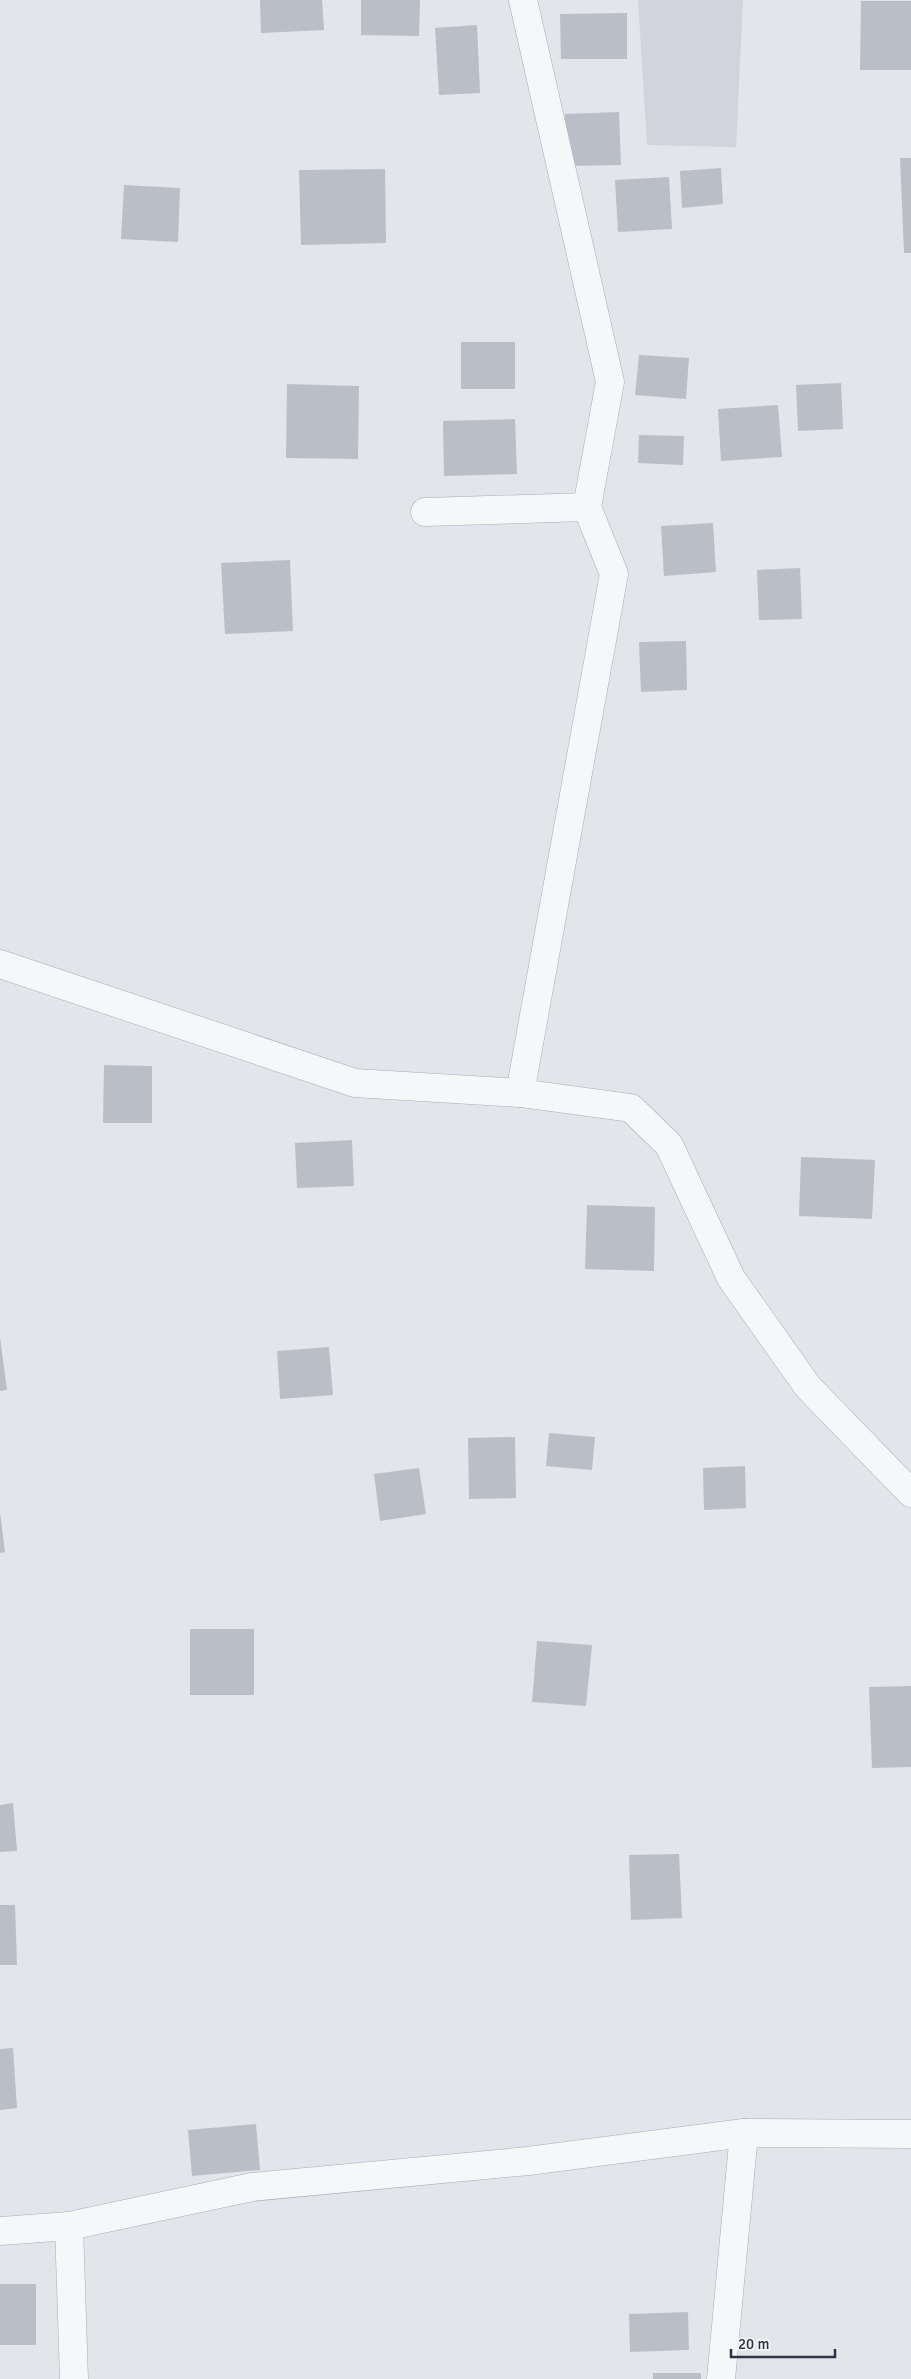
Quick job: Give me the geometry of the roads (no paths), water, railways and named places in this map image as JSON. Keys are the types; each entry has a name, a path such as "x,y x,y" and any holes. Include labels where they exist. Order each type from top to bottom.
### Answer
{"street":[{"path":"520,1093 614,574 587,507 610,382 523,0"},
{"path":"425,512 587,507"},
{"path":"0,964 355,1084 520,1093 631,1108 669,1145 731,1278 808,1386 911,1493"},
{"path":"721,2379 744,2133"},
{"path":"0,2231 69,2226 252,2186 528,2161 744,2133 911,2134"},
{"path":"69,2226 74,2379"}]}
